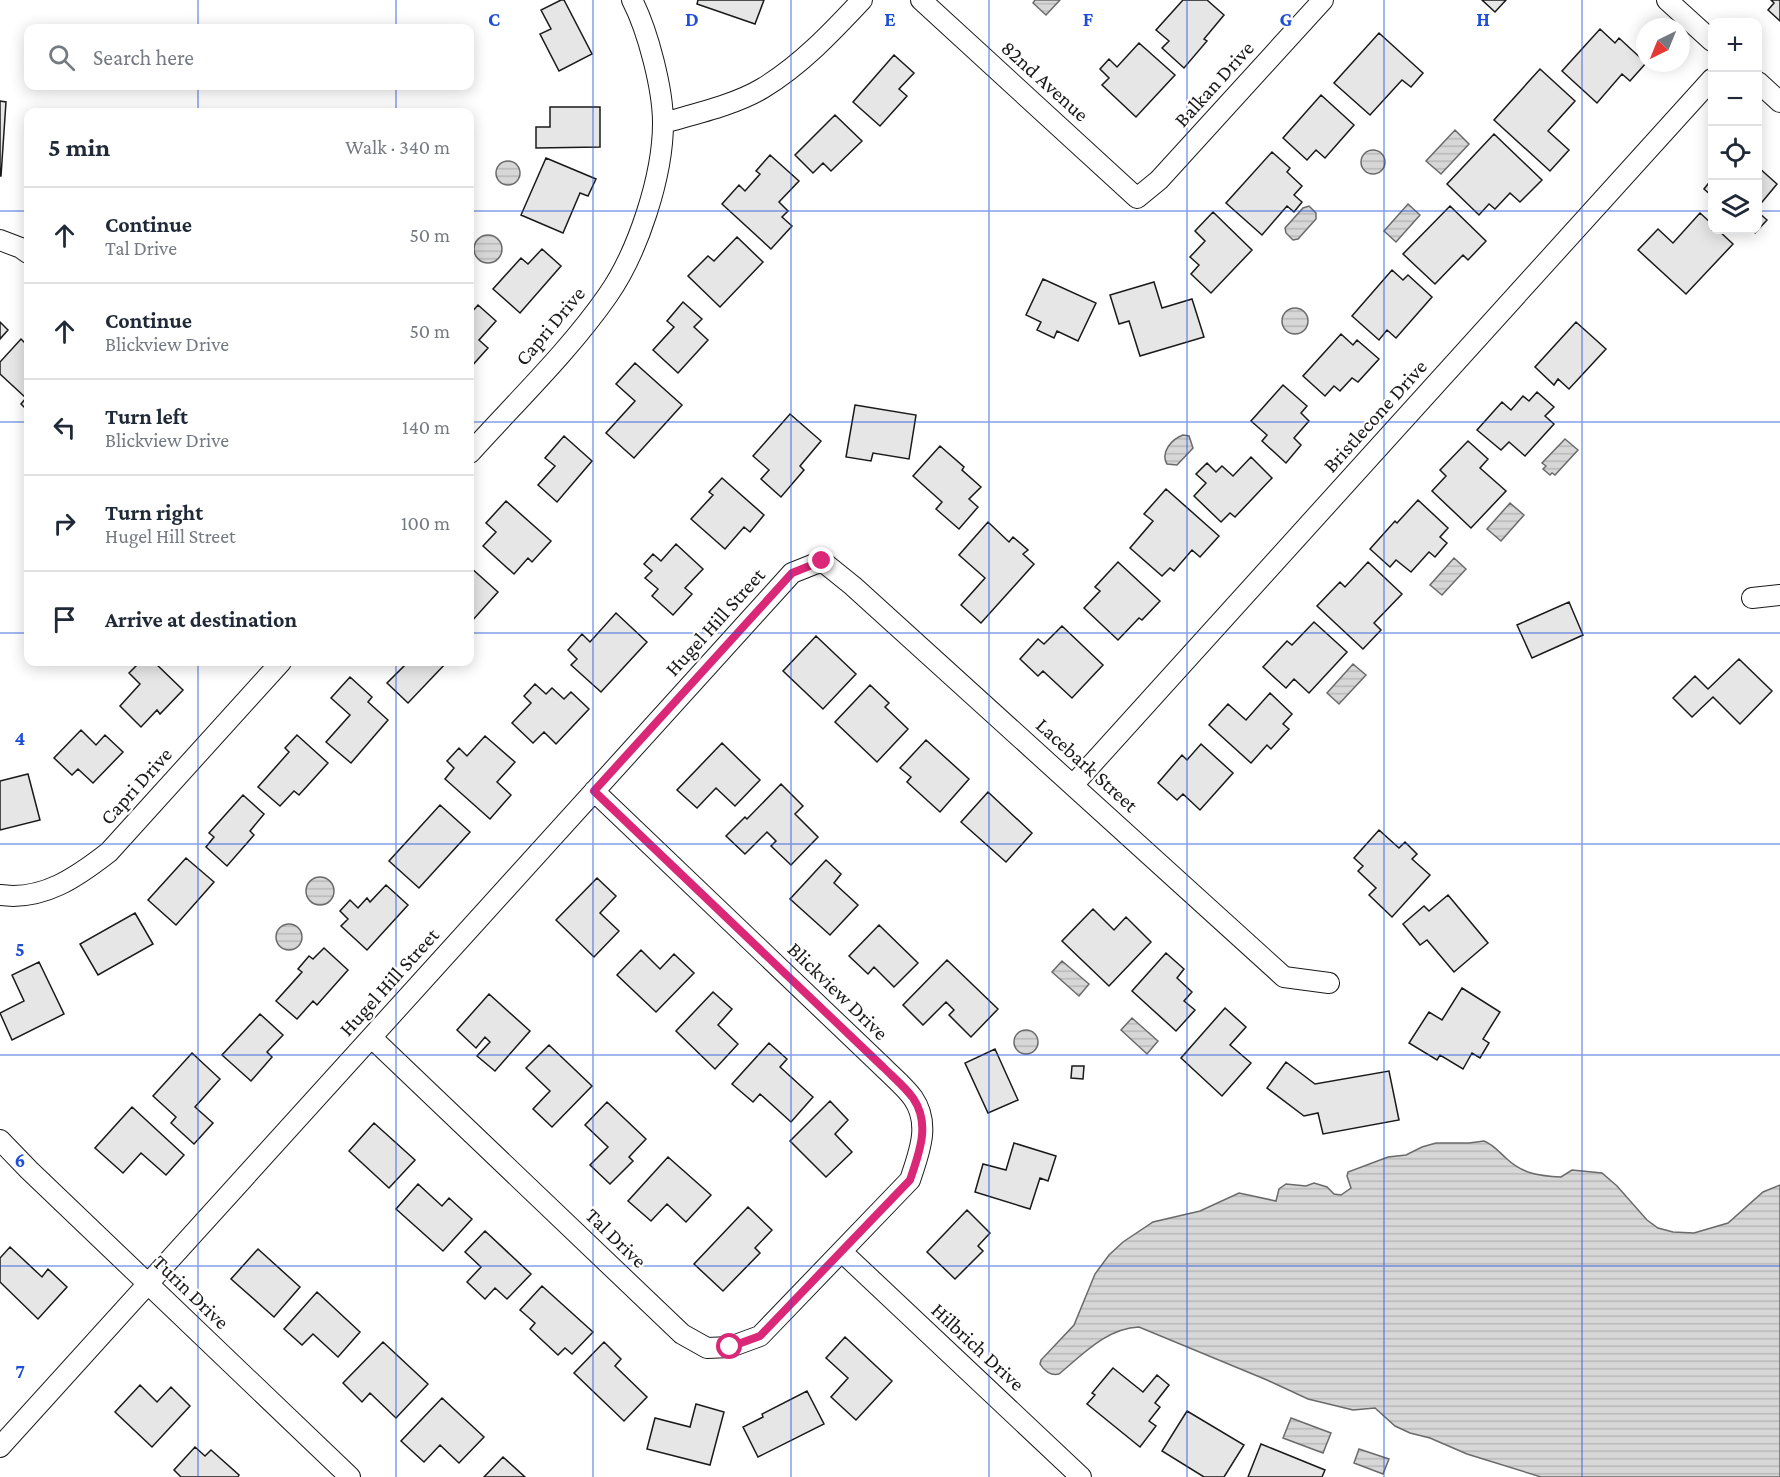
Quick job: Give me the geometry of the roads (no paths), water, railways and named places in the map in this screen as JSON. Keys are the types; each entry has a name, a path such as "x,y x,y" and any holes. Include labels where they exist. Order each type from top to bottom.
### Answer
{"street":[{"name":"Capri Drive","path":"474,449 569,343 608,295 629,258 645,216 660,166 663,123 651,54 632,0"},
{"path":"663,123 713,109 762,88 822,43 862,0"},
{"name":"82nd Avenue","path":"921,0 1137,198"},
{"name":"Balkan Drive","path":"1137,198 1159,180 1323,0"},
{"path":"1667,0 1708,37"},
{"name":"Bristlecone Drive","path":"1073,785 1708,86"},
{"path":"1762,86 1780,102"},
{"path":"0,240 24,250"},
{"name":"Lacebark Street","path":"822,561 853,586 1284,977 1329,983"},
{"name":"Hugel Hill Street","path":"0,1447 792,573 822,561"},
{"path":"1752,598 1780,595"},
{"name":"Capri Drive","path":"0,895 14,897 44,891 77,877 109,852 277,666"},
{"name":"Blickview Drive","path":"594,791 883,1067 914,1100 924,1127 910,1180 842,1252"},
{"name":"Tal Drive","path":"372,1038 682,1334 707,1348 730,1347 760,1336 842,1252"},
{"name":"Turin Drive","path":"0,1140 350,1477"},
{"name":"Hilbrich Drive","path":"842,1252 1081,1477"}]}
